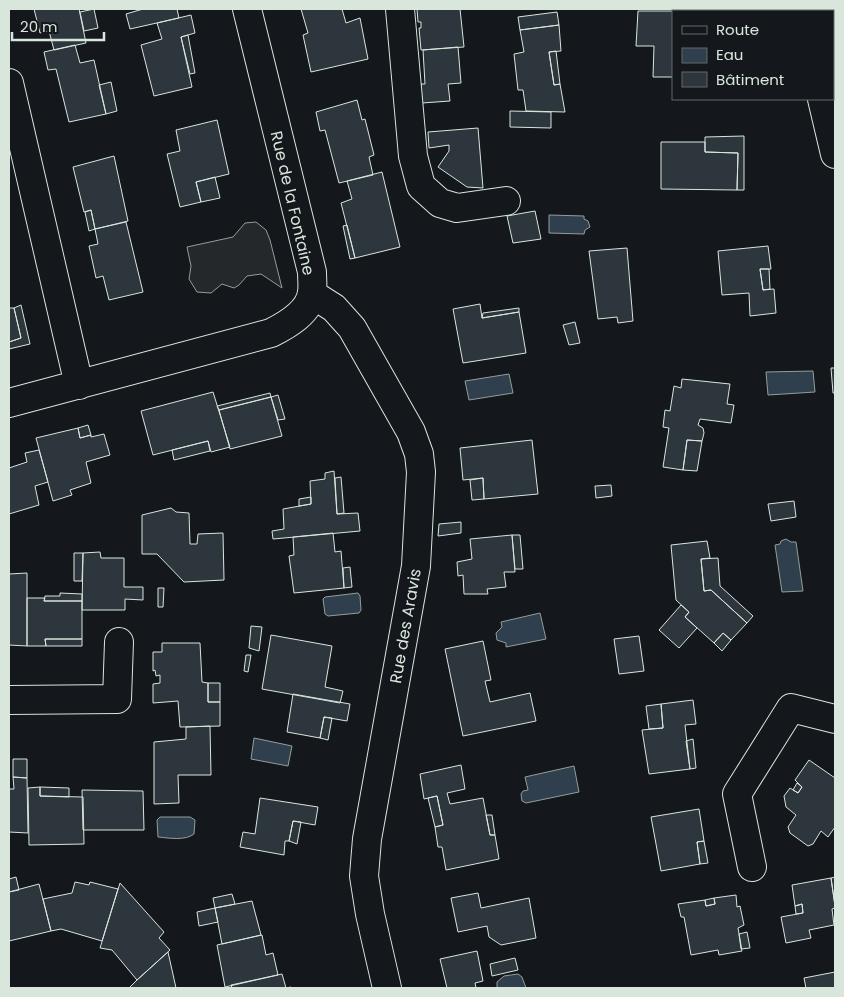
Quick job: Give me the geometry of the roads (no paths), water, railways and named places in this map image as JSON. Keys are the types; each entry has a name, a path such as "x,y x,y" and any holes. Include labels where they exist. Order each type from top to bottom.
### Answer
{"street":[{"name":"Rue de la Fontaine","path":"9,403 271,333 288,325 302,313 312,294 312,272 246,9"},
{"path":"400,9 413,156 421,186 440,203 457,208 506,202"},
{"path":"9,84 79,385"},
{"path":"822,100 835,154"},
{"name":"Rue des Aravis","path":"312,294 334,308 352,328 411,432 419,454 421,472 416,566 367,839 364,876 370,914 387,988"},
{"path":"9,700 117,699 118,642"},
{"path":"752,867 737,794 791,708 835,719"}],"water":[{"path":"549,215 584,216 590,227 585,230 584,234 549,233"},
{"path":"813,371 815,392 768,395 766,372"},
{"path":"509,374 513,393 469,400 465,381"},
{"path":"786,539 796,542 803,591 782,592 775,545 780,544 781,541"},
{"path":"358,593 361,610 359,613 328,616 325,614 323,599 325,597"},
{"path":"540,613 546,639 506,647 506,643 497,640 496,633 502,627 501,622"},
{"path":"254,738 292,746 288,766 251,759"},
{"path":"574,766 579,792 526,803 522,801 521,794 523,791 528,790 525,777"},
{"path":"160,817 190,817 195,820 194,834 182,838 158,837 157,820"},
{"path":"518,974 522,977 526,988 497,988 497,982 504,976"}]}
